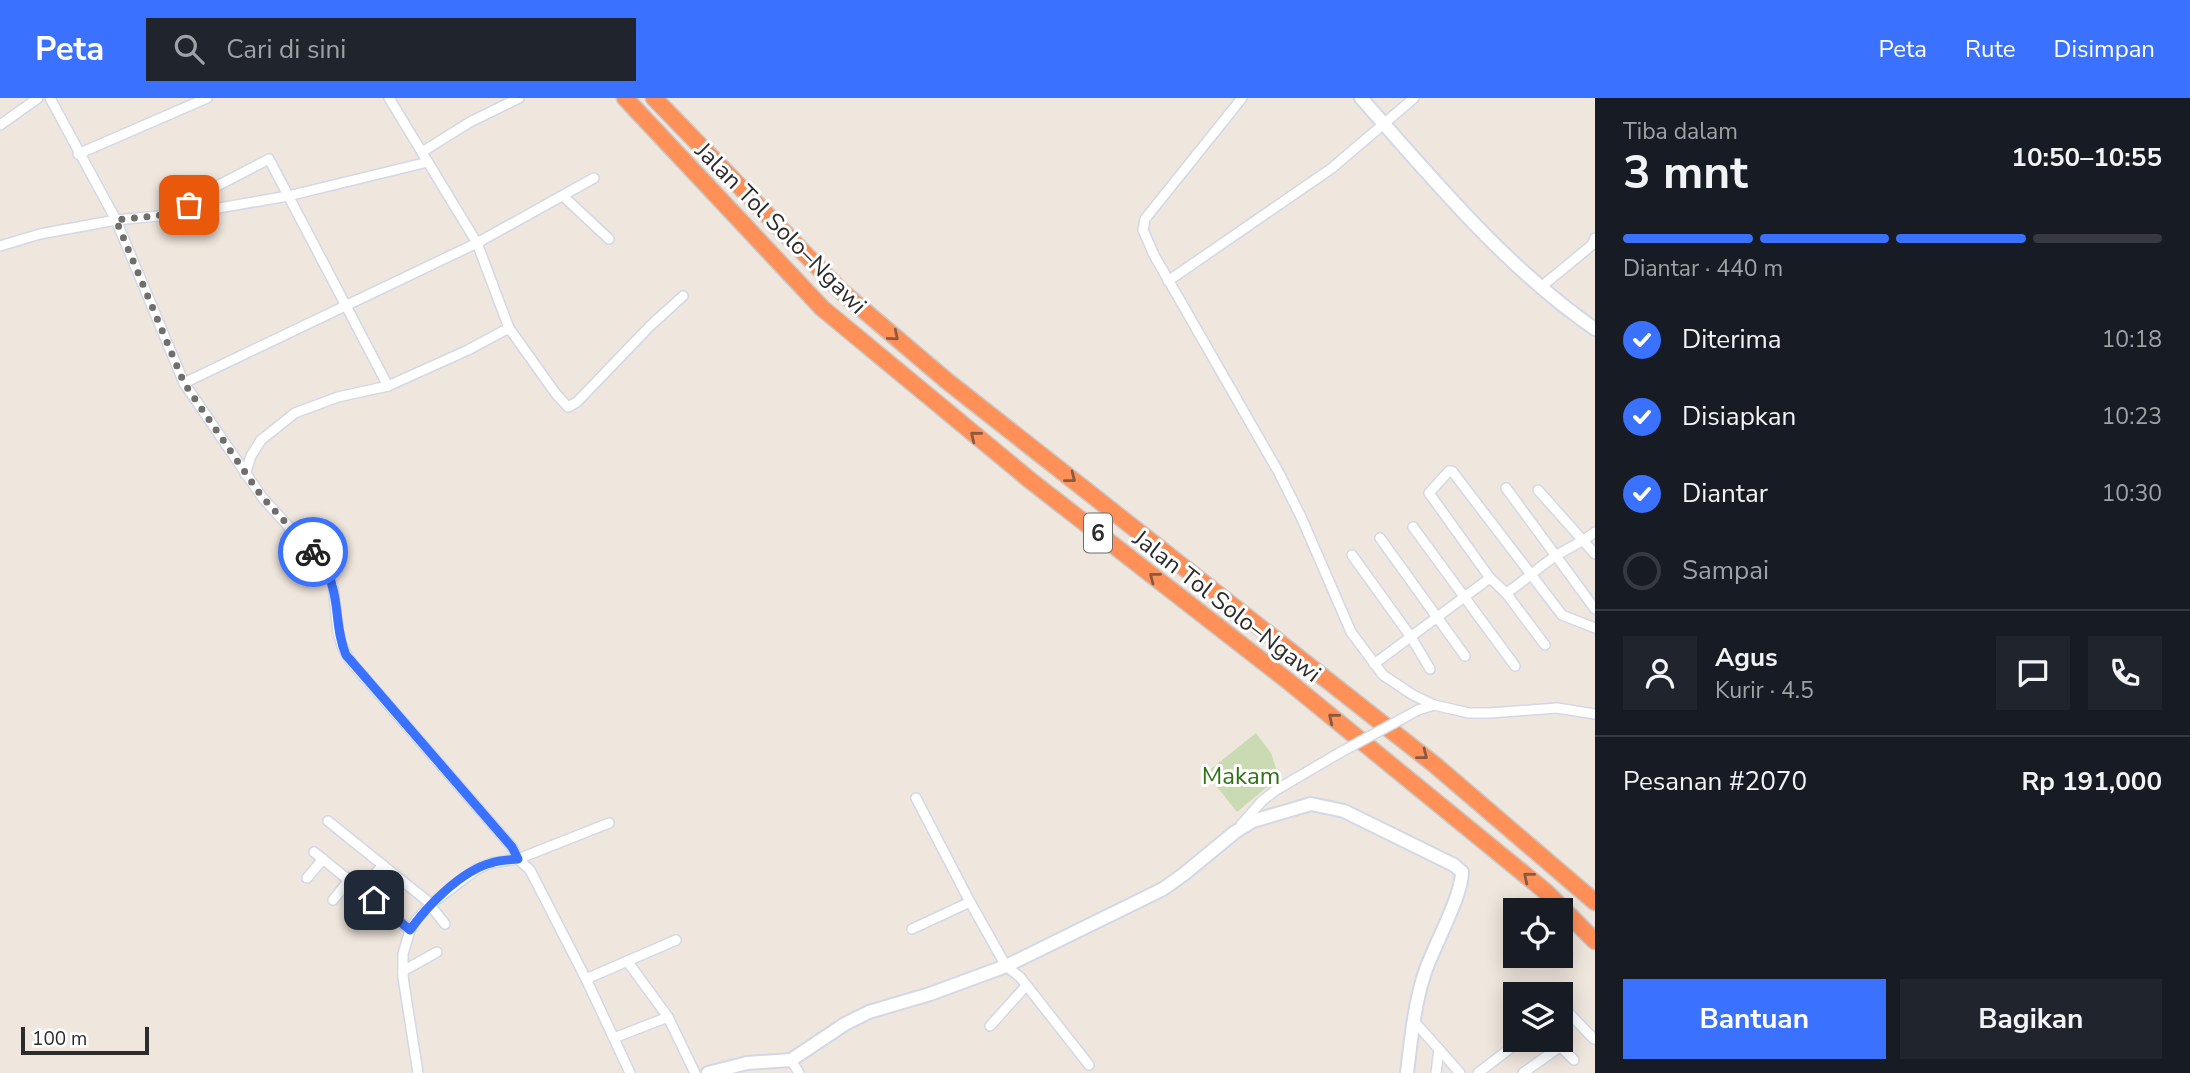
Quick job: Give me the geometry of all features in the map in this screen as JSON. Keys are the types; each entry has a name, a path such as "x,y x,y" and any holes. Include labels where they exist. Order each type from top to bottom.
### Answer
{"highway":[{"name":"Jalan Tol Solo–Ngawi","path":"625,98 822,308 1031,481 1288,681 1492,847 1545,891 1595,941"},
{"name":"Jalan Tol Solo–Ngawi","path":"654,98 841,291 957,388 1435,765 1595,902"}],"street":[{"path":"0,125 38,98"},
{"path":"50,98 116,220 184,383 245,474 276,514 325,567 333,586 338,632 351,662 530,870 630,1073"},
{"path":"78,154 207,98"},
{"path":"389,98 477,243 509,328 568,407 683,296"},
{"path":"422,152 470,122 519,98"},
{"path":"1242,98 1143,225 1146,238 1168,281 1303,519 1351,632 1374,664 1393,683 1434,705 1469,712 1557,708 1595,715"},
{"path":"1362,98 1478,228 1541,287 1595,329"},
{"path":"1168,281 1332,168 1414,98"},
{"path":"190,212 190,202 194,198 269,159 388,386"},
{"path":"0,246 40,233 288,196 428,163"},
{"path":"184,383 477,243 594,178"},
{"path":"563,196 608,239"},
{"path":"1541,287 1592,244 1595,238"},
{"path":"245,474 251,456 261,440 295,413 338,397 388,386 468,350 509,328"},
{"path":"1545,645 1506,593 1490,578 1429,496 1450,471 1565,618 1595,628"},
{"path":"1506,488 1595,609"},
{"path":"1538,490 1595,554"},
{"path":"1413,527 1515,666"},
{"path":"1506,593 1555,556 1595,532"},
{"path":"1380,538 1465,656"},
{"path":"1352,555 1430,668"},
{"path":"1374,664 1490,578"},
{"path":"708,1073 747,1063 789,1060 828,1034 869,1012 930,994 1006,966 1163,889 1235,832 1269,796 1306,771 1418,710 1434,705"},
{"path":"916,798 1006,966 1020,977 1089,1065"},
{"path":"1235,832 1253,821 1295,807 1322,805 1344,811 1458,868 1462,878 1424,975 1413,1020 1407,1073"},
{"path":"328,821 430,905 445,924"},
{"path":"418,1073 403,971 403,954 410,930 430,905 477,869 491,863 518,859 609,823"},
{"path":"314,852 410,930"},
{"path":"307,878 323,859"},
{"path":"362,890 383,865"},
{"path":"333,900 349,880"},
{"path":"361,916 374,900"},
{"path":"912,929 970,902"},
{"path":"586,979 676,940"},
{"path":"403,971 437,952"},
{"path":"627,961 668,1017 695,1073"},
{"path":"990,1026 1026,986"},
{"path":"614,1038 668,1017"},
{"path":"1573,1017 1594,1038"},
{"path":"1413,1020 1460,1073"},
{"path":"1436,1073 1439,1049"},
{"path":"1478,1073 1505,1052"},
{"path":"1523,1073 1547,1052"},
{"path":"1566,1052 1574,1060"},
{"path":"789,1060 797,1073"}],"green space":[{"name":"Makam","path":"1256,733 1271,753 1279,777 1237,812 1206,773"}],"way so far":[{"path":"189,205 190,212 116,220 184,383 262,497 313,552"}],"route":[{"path":"313,552 325,567 333,586 338,632 346,655 512,847 518,859 491,863 477,869 430,905 410,930 374,900"}]}
